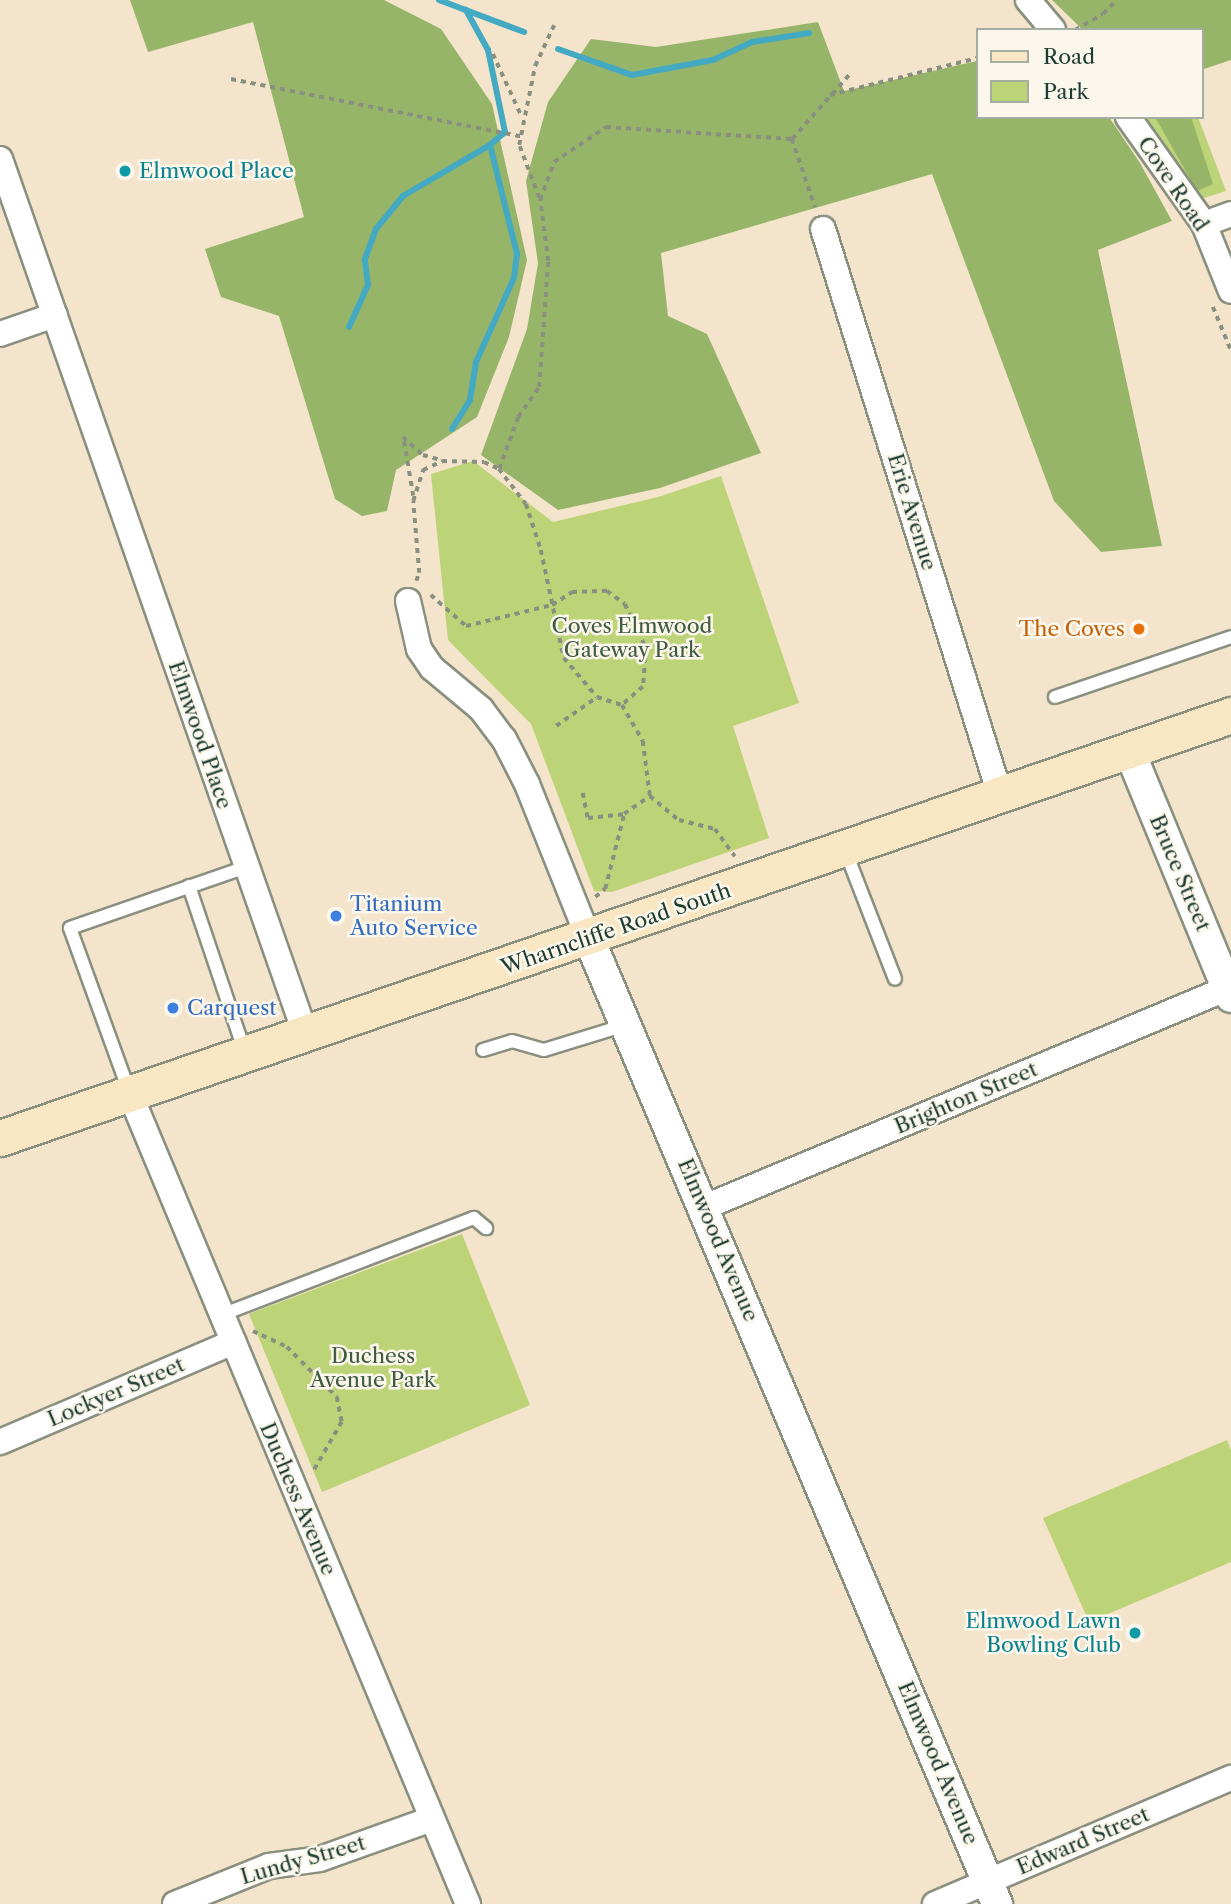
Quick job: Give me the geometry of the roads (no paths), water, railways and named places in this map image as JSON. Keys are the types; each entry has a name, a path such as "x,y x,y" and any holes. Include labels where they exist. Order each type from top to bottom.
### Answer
{"main road":[{"name":"Wharncliffe Road South","path":"0,1138 304,1033 583,924 844,850 1231,715"}],"street":[{"path":"1028,0 1051,28"},
{"name":"Cove Road","path":"1129,119 1203,223 1231,291"},
{"name":"Elmwood Place","path":"0,159 304,1033"},
{"path":"1203,223 1231,214"},
{"name":"Erie Avenue","path":"823,229 1000,795"},
{"path":"0,334 55,315"},
{"name":"Elmwood Avenue","path":"408,601 419,649 432,668 481,709 504,739 527,784 583,924 705,1207 992,1893"},
{"name":"Bruce Street","path":"1129,750 1229,993"},
{"name":"Brighton Street","path":"705,1207 1229,993"},
{"name":"Duchess Avenue","path":"130,1094 468,1904"},
{"name":"Lockyer Street","path":"0,1441 233,1342"},
{"name":"Edward Street","path":"935,1904 992,1893 1231,1778"},
{"name":"Lundy Street","path":"175,1904 269,1866 320,1859 432,1819"}],"lane":[{"path":"1055,697 1231,637"},
{"path":"844,850 895,979"},
{"path":"130,1094 70,928 246,867"},
{"path":"189,887 246,1054"},
{"path":"483,1050 512,1041 544,1050 626,1025"},
{"path":"222,1316 474,1219 486,1228"}],"waterway":[{"path":"439,0 524,32"},
{"path":"452,429 470,400 476,362 514,278 517,254 490,145 505,132 488,50 466,10"},
{"path":"558,49 632,75 713,60 752,42 809,33"},
{"path":"349,327 368,285 365,259 376,229 403,196 490,145"}],"place":[{"name":"Elmwood Place","path":"125,171"},
{"name":"The Coves","path":"1139,629"},
{"name":"Titanium Auto Service","path":"336,916"},
{"name":"Carquest","path":"173,1008"},
{"name":"Elmwood Lawn Bowling Club","path":"1135,1633"}],"park label":[{"name":"Coves Elmwood Gateway Park","path":"632,638"},
{"name":"Duchess Avenue Park","path":"373,1368"}]}
